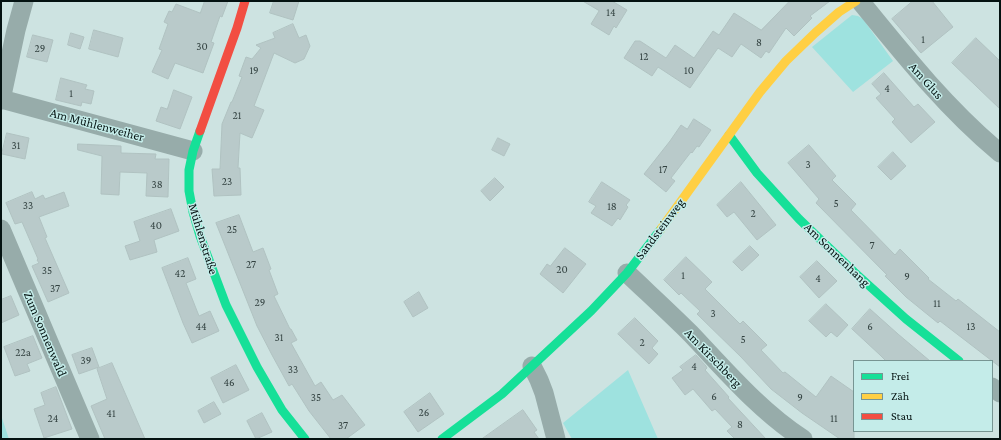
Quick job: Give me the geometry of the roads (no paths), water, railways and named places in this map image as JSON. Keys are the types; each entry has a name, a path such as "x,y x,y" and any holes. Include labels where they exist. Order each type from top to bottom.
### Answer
{"street":[{"path":"1,100 16,30 24,1"},
{"name":"Mühlenstraße","path":"245,1 237,28 193,151 189,170 189,192 200,236 226,306 257,367 282,410 304,439"},
{"name":"Sandsteinweg","path":"442,439 502,394 591,310 627,273 760,92 786,61 839,12 856,1"},
{"name":"Am Glus","path":"860,1 951,108 1000,153"},
{"name":"Am Mühlenweiher","path":"1,100 193,151"},
{"name":"Am Sonnenhang","path":"729,134 757,173 799,219 906,319 958,360"},
{"name":"Zum Sonnenwald","path":"1,229 90,439"},
{"name":"Am Kirschberg","path":"627,273 690,333 740,386 774,417 803,439"},
{"path":"532,366 544,393 556,439"}]}
